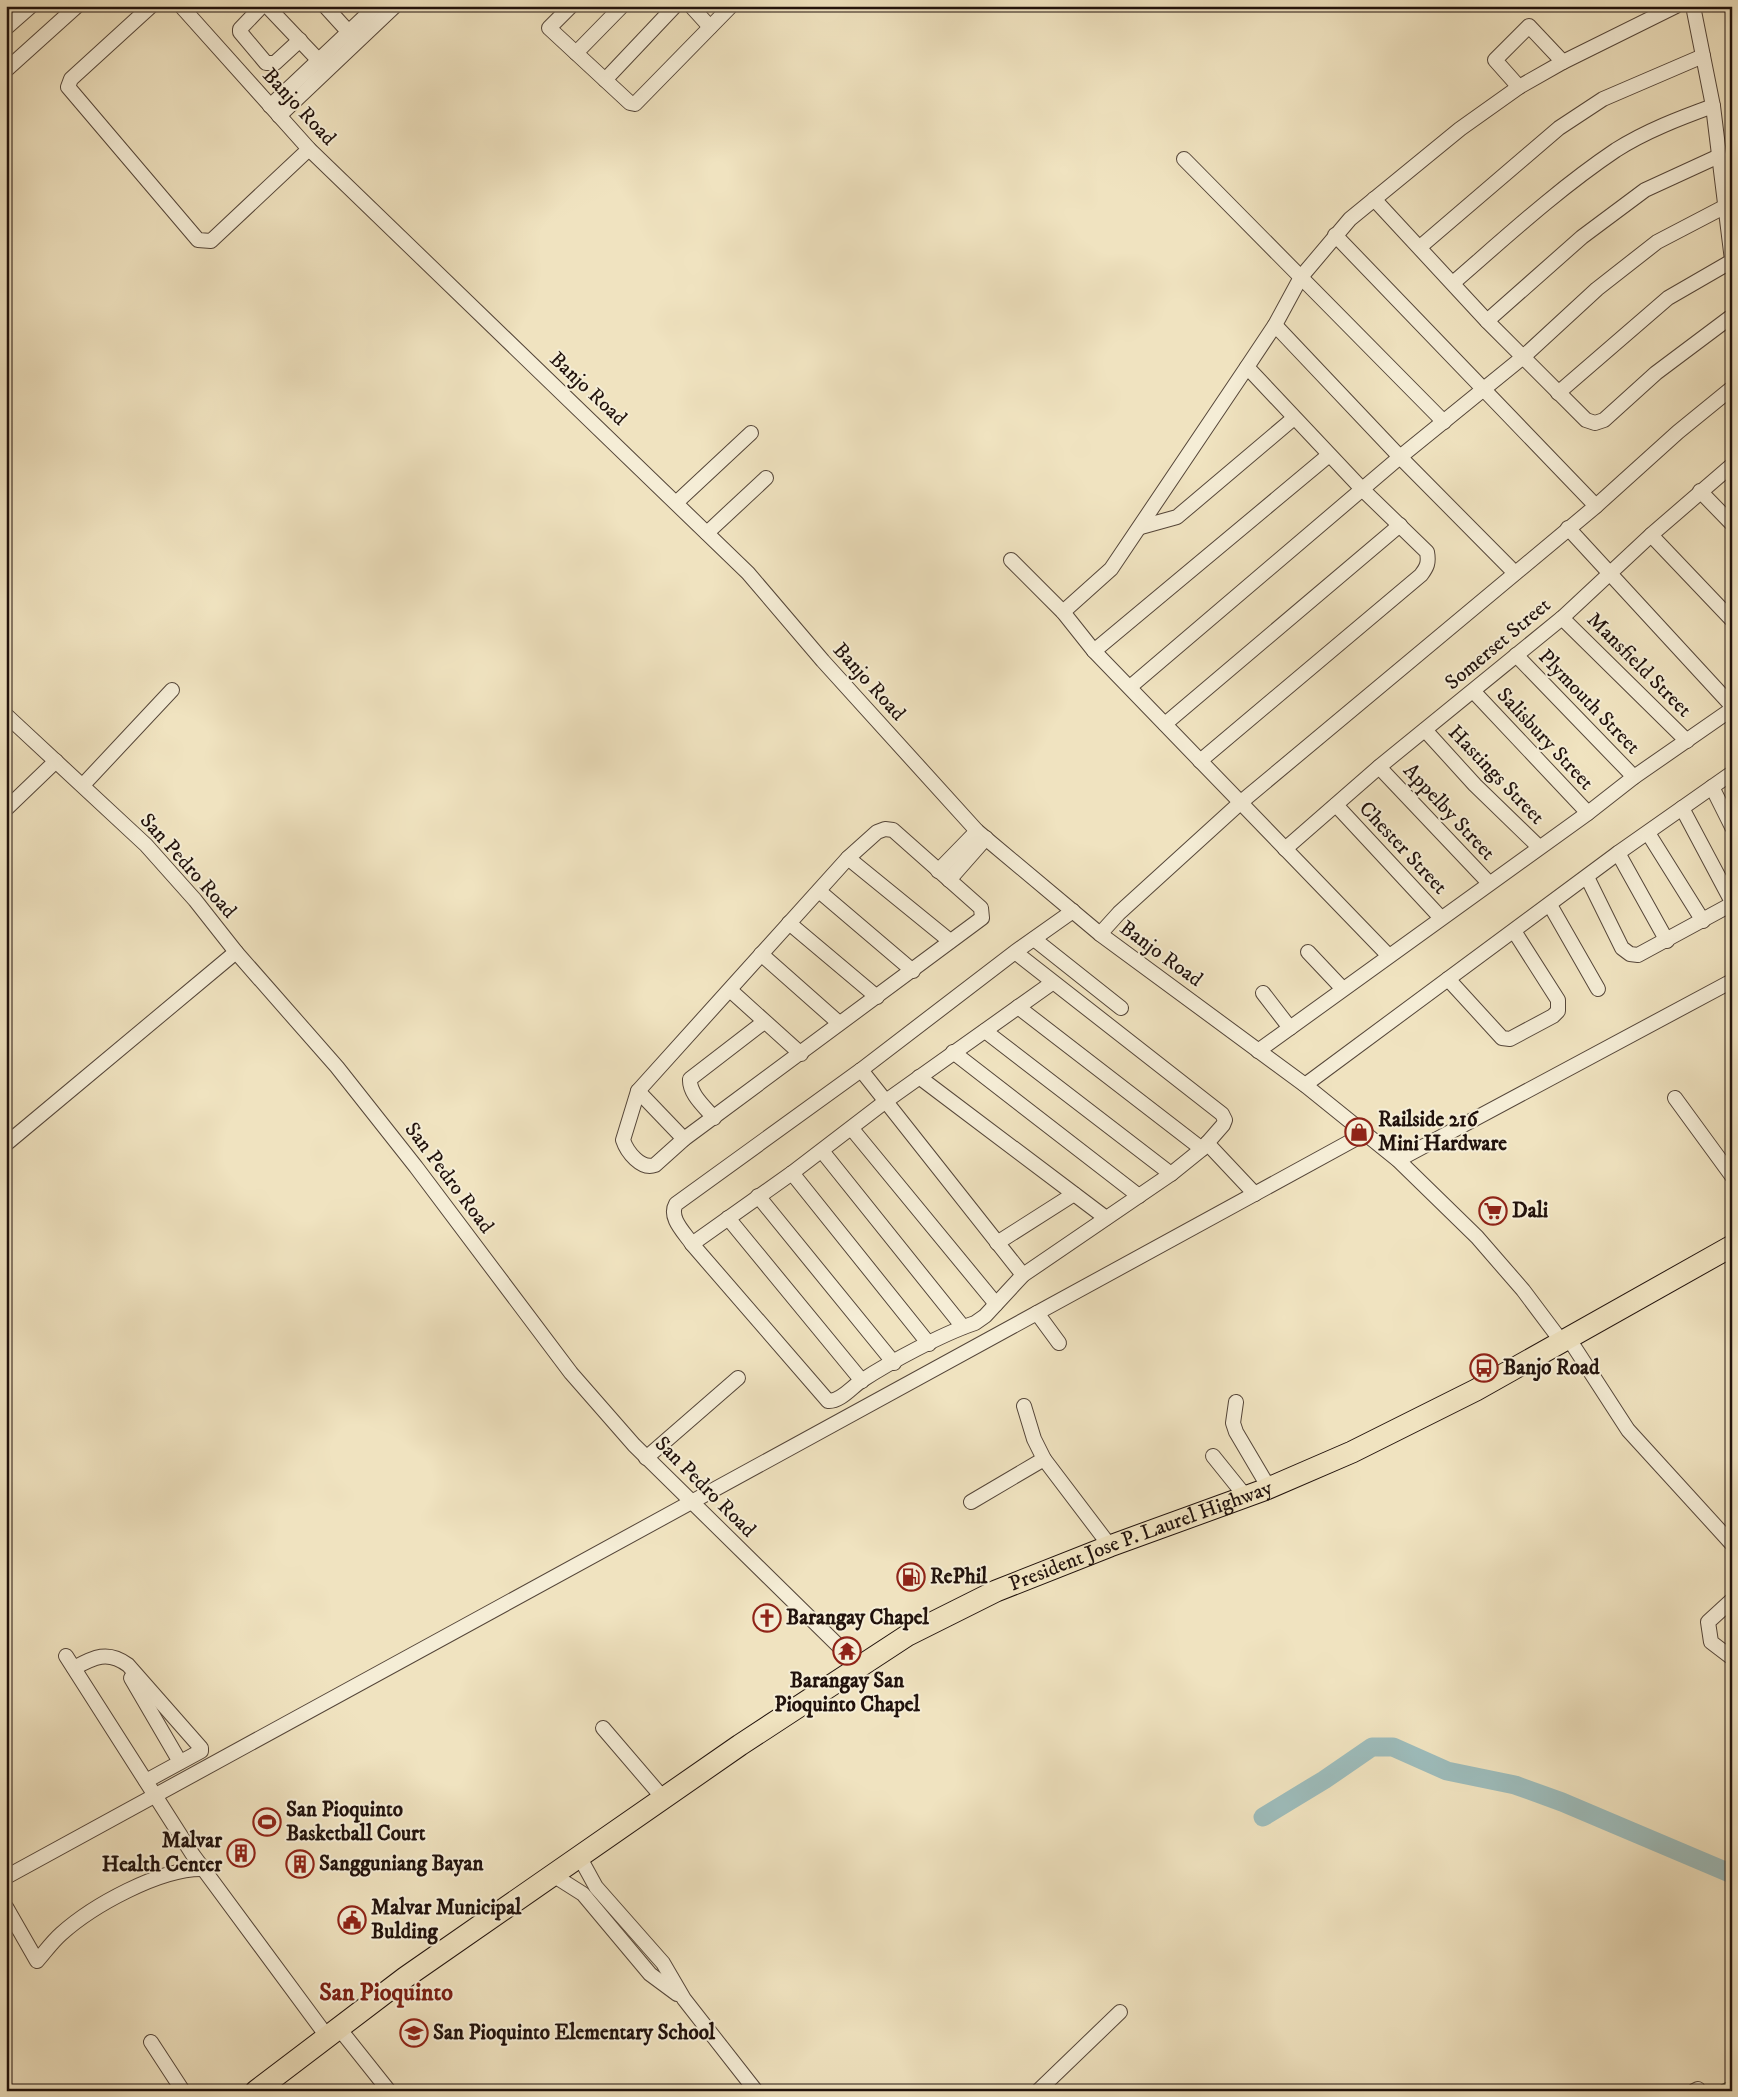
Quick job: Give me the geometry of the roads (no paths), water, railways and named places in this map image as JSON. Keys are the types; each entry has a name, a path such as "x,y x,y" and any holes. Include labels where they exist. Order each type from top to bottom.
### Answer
{"highway":[{"name":"President Jose P. Laurel Highway","path":"256,2091 332,2031 406,1977 663,1798 859,1666 953,1611 996,1591 1110,1546 1246,1497 1352,1452 1434,1413 1732,1246"}],"street":[{"path":"6,28 31,6"},
{"path":"6,70 77,6"},
{"path":"152,6 71,79 68,87 198,240 210,241 309,149"},
{"path":"262,6 240,29 240,32 266,63 275,63 300,40"},
{"path":"267,6 323,65"},
{"path":"325,6 353,37"},
{"path":"353,37 376,6"},
{"path":"275,111 353,37 395,6"},
{"path":"571,6 549,28 630,102 638,102 731,6"},
{"path":"576,53 622,6"},
{"path":"606,80 675,6"},
{"path":"691,6 710,27"},
{"path":"1063,612 1111,569 1248,367 1275,325 1301,277 1335,235 1374,199 1460,129 1519,87 1563,62 1676,6"},
{"path":"1558,393 1668,298 1732,261 1724,207 1727,189 1719,156 1713,106 1693,6"},
{"name":"Banjo Road","path":"190,9 309,149 748,573 854,696 982,834 1100,934 1305,1085 1366,1133 1398,1160 1477,1237 1566,1340 1628,1430 1732,1544"},
{"path":"1519,87 1495,60 1529,26 1563,62"},
{"path":"1420,247 1559,128 1603,99 1703,56"},
{"path":"1453,283 1549,200 1617,150 1669,122 1713,106"},
{"path":"1487,321 1582,237 1645,190 1719,156"},
{"path":"1184,159 1444,422"},
{"path":"1374,199 1522,358 1586,420 1595,422 1604,420 1656,373 1732,316"},
{"path":"1130,687 1400,458 1522,358 1597,289 1657,242 1724,207"},
{"path":"1335,235 1596,506"},
{"path":"1275,325 1400,458 1515,574"},
{"path":"1200,761 1421,575 1428,566 1427,552 1362,490 1248,367"},
{"path":"1100,934 1119,913 1240,803 1596,506 1678,432 1732,388"},
{"path":"1141,527 1177,517 1294,418"},
{"path":"676,502 751,433"},
{"path":"1094,651 1329,455"},
{"name":"Somerset Street","path":"1285,849 1380,767 1474,692 1562,618 1700,490 1732,465"},
{"path":"707,533 766,478"},
{"path":"1700,490 1732,524"},
{"path":"1166,724 1400,526"},
{"path":"1258,1051 1342,988 1732,708 1568,528"},
{"path":"1651,535 1732,620"},
{"path":"1010,560 1063,612 1094,651 1388,955"},
{"name":"Mansfield Street","path":"1562,618 1687,741"},
{"name":"Plymouth Street","path":"1516,655 1634,777"},
{"path":"82,785 172,690"},
{"name":"Salisbury Street","path":"1474,692 1588,813"},
{"name":"San Pedro Road","path":"6,715 152,852 195,900 236,952 337,1067 416,1166 565,1365 646,1458 859,1666"},
{"name":"Hastings Street","path":"1425,730 1475,786 1539,848"},
{"path":"6,809 56,761"},
{"name":"Appelby Street","path":"1380,767 1489,883"},
{"path":"1305,1085 1618,853 1732,773"},
{"path":"1712,787 1732,827"},
{"name":"Chester Street","path":"1336,805 1441,918"},
{"path":"1587,877 1622,948 1630,954 1638,955 1667,941 1732,903 1682,808"},
{"path":"885,829 893,830 938,871 981,908 983,912 982,918 684,1139 655,1164 650,1167 640,1164 625,1147 623,1140 638,1091 848,858 878,832 885,829"},
{"path":"1648,833 1703,921"},
{"path":"938,871 982,834"},
{"path":"949,880 982,834"},
{"path":"1618,853 1667,941"},
{"path":"848,858 950,941"},
{"path":"819,891 913,971"},
{"path":"1550,905 1598,989"},
{"path":"1015,952 1052,983 1222,1114 1225,1120 1205,1146 1171,1174 1023,1275 975,1323 963,1327 894,1363 862,1381 836,1400 832,1401 824,1398 692,1244 674,1217 673,1213 676,1204 861,1070 1015,952 1073,911"},
{"path":"789,923 877,997"},
{"path":"1448,979 1502,1038 1510,1039 1553,1016 1558,1011 1558,1000 1514,931"},
{"path":"1034,938 1121,1008"},
{"path":"6,1144 236,952"},
{"path":"1308,952 1342,988"},
{"path":"761,954 839,1023"},
{"path":"1398,1160 1732,981"},
{"path":"692,1244 852,1129 886,1101 953,1052 1052,983"},
{"path":"730,990 801,1054"},
{"path":"1263,993 1290,1028"},
{"path":"1018,1007 1205,1146 1255,1194"},
{"path":"714,1118 693,1092 690,1086 690,1079 764,1022"},
{"path":"985,1031 1171,1174"},
{"path":"953,1052 1139,1196"},
{"path":"861,1070 1023,1275"},
{"path":"919,1077 1106,1218"},
{"path":"638,1091 684,1139"},
{"path":"1675,1098 1732,1176"},
{"path":"852,1129 996,1304"},
{"path":"6,1877 1366,1133"},
{"path":"822,1151 963,1327"},
{"path":"792,1173 930,1344"},
{"path":"997,1243 1074,1194"},
{"path":"758,1196 894,1363"},
{"path":"728,1218 862,1381"},
{"path":"1037,1313 1059,1344"},
{"path":"646,1458 738,1378"},
{"path":"1236,1402 1234,1424 1236,1432 1268,1488"},
{"path":"1024,1406 1034,1439 1044,1459 1110,1546"},
{"path":"1213,1456 1246,1497"},
{"path":"971,1502 1044,1459"},
{"path":"1732,1600 1708,1622 1708,1631 1711,1642 1732,1658"},
{"path":"146,1781 201,1751 201,1748 121,1660 101,1655 70,1662 146,1781 203,1869 332,2031 389,2091"},
{"path":"121,1660 180,1762"},
{"path":"603,1728 663,1798"},
{"path":"579,1856 596,1887 662,1963 684,1999 756,2091"},
{"path":"6,1906 38,1961 61,1934 106,1903 164,1875 184,1870 203,1869"},
{"path":"553,1874 583,1894 650,1974 684,1999"},
{"path":"650,1974 662,1963"},
{"path":"1038,2091 1120,2012"},
{"path":"151,2042 183,2091"}],"waterway":[{"path":"1263,1817 1324,1780 1372,1747 1393,1747 1447,1771 1515,1785 1562,1802 1732,1874"}],"place":[{"name":"Railside 216 Mini Hardware","path":"1359,1132"},
{"name":"Dali","path":"1493,1211"},
{"name":"Banjo Road","path":"1484,1368"},
{"name":"RePhil","path":"911,1577"},
{"name":"Barangay Chapel","path":"767,1618"},
{"name":"Barangay San Pioquinto Chapel","path":"847,1651"},
{"name":"San Pioquinto Basketball Court","path":"267,1822"},
{"name":"Malvar Health Center","path":"241,1853"},
{"name":"Sangguniang Bayan","path":"300,1864"},
{"name":"Malvar Municipal Bulding","path":"352,1920"},
{"name":"San Pioquinto Elementary School","path":"414,2033"}],"district":[{"name":"San Pioquinto","path":"386,1993"}]}
